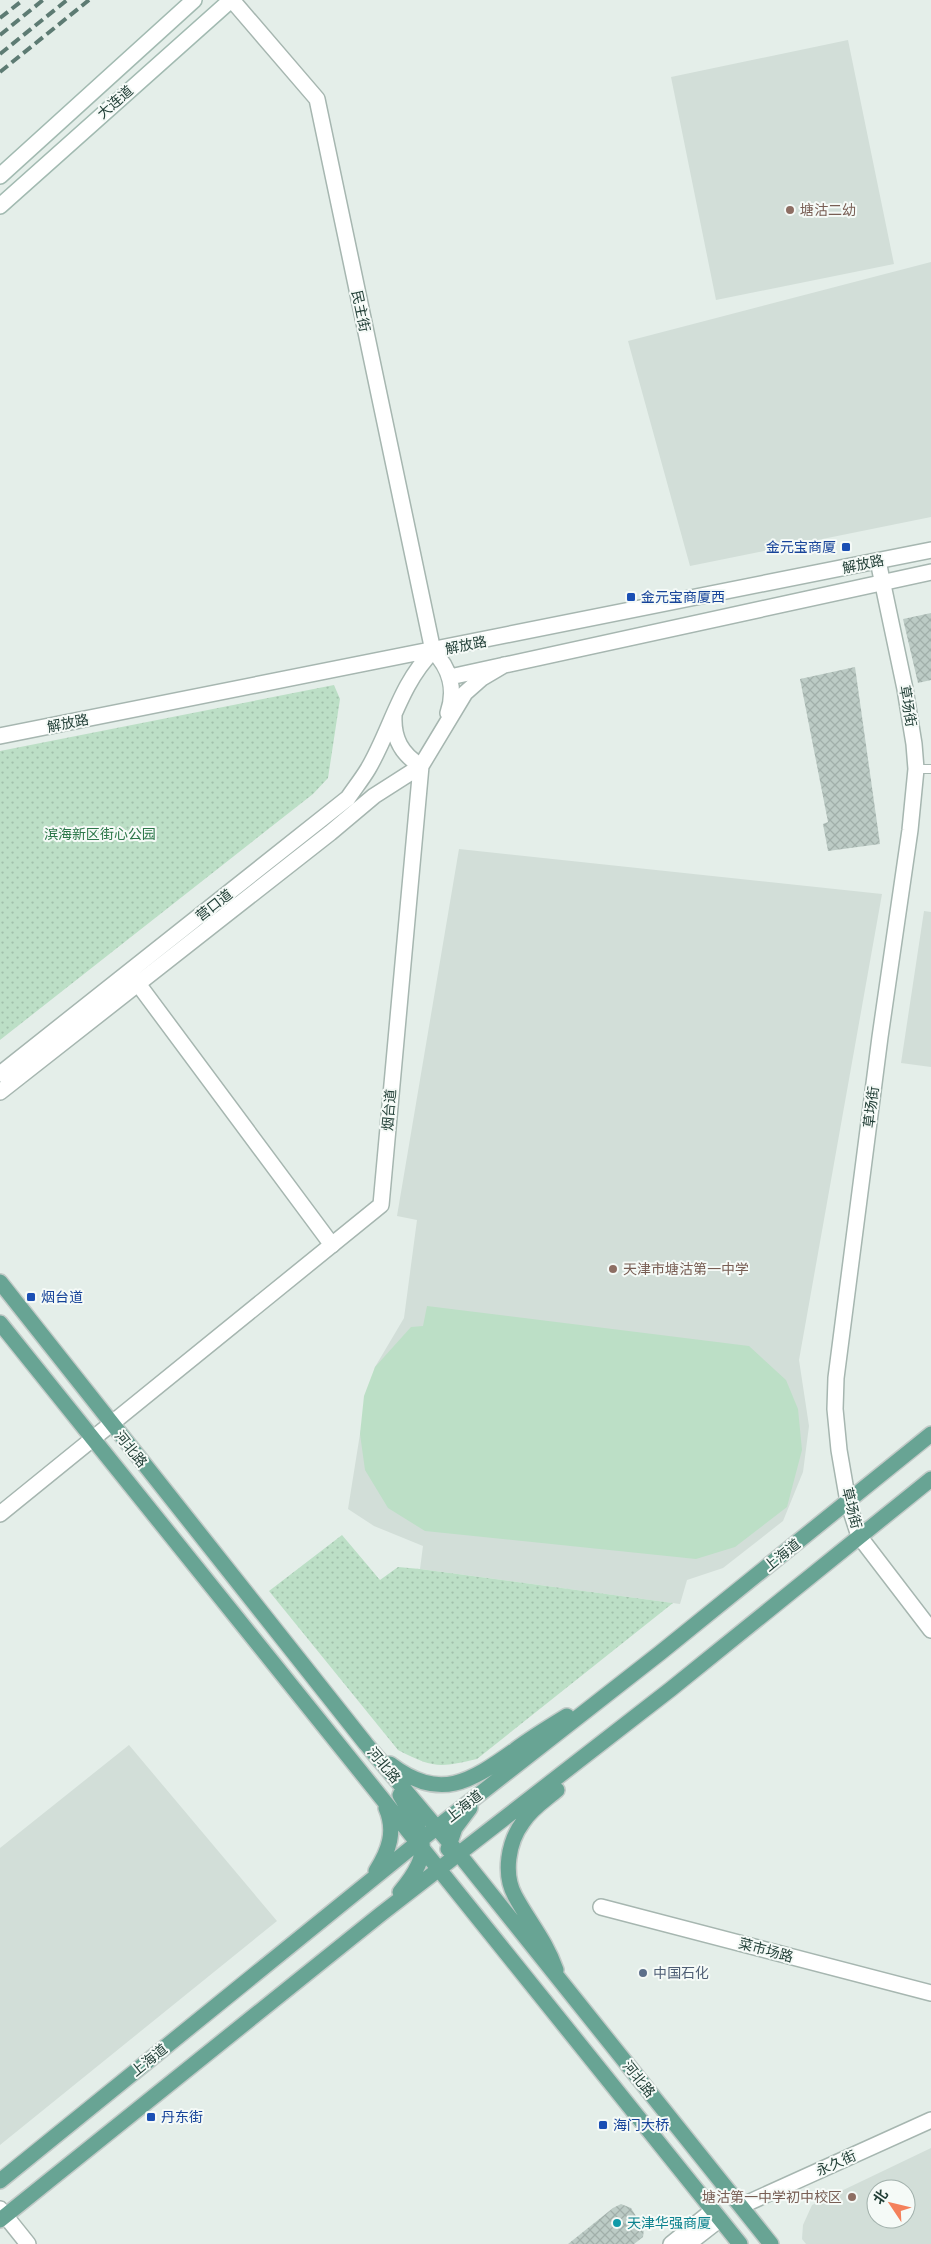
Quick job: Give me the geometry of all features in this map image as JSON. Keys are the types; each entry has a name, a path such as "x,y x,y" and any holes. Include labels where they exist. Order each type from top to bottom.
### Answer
{"main road":[{"name":"河北路","path":"0,1282 366,1744 448,1862 473,1914 740,2244"},
{"name":"河北路","path":"0,1323 381,1798 432,1837 448,1862 560,1980 771,2244"},
{"name":"上海道","path":"0,2181 366,1884 432,1837 490,1786 614,1690 931,1434"},
{"path":"1,2217 381,1914 634,1717 931,1479"},
{"path":"366,1744 396,1769 412,1779 425,1784 454,1785 486,1771 549,1727 614,1690"},
{"path":"560,1980 549,1950 517,1899 510,1881 509,1856 513,1841 523,1821 531,1812 604,1751 634,1717"},
{"path":"366,1884 382,1863 391,1836 389,1815 381,1798"},
{"path":"381,1914 415,1872 432,1837 472,1832 508,1816"}],"street":[{"name":"大连道","path":"0,176 193,0"},
{"name":"大连道","path":"0,206 231,0"},
{"name":"民主街","path":"231,0 317,99 433,651"},
{"name":"解放路","path":"0,736 931,550"},
{"name":"草场街","path":"878,562 923,769 910,830 880,1036 836,1378 835,1409 848,1502 859,1536 931,1630"},
{"name":"解放路","path":"450,677 931,572"},
{"path":"433,651 443,661 450,677 451,705 441,733"},
{"name":"营口道","path":"0,1092 348,798 368,769 395,709 421,663 433,651"},
{"path":"395,709 394,729 396,741 412,761 421,766 465,693 487,674 504,665"},
{"name":"营口道","path":"0,1074 134,978 330,833 374,796 421,766"},
{"name":"烟台道","path":"0,1514 381,1205 421,766"},
{"path":"134,978 332,1245"},
{"name":"菜市场路","path":"601,1907 931,1993"},
{"name":"永久街","path":"741,2206 931,2120"},
{"path":"690,2243 716,2215"},
{"path":"671,2244 716,2215"},
{"path":"1,2217 16,2244"},
{"path":"1,2217 28,2244"}],"shaded area":[{"name":"塘沽二幼","path":"848,40 894,264 716,300 671,77"},
{"path":"931,262 931,517 690,566 628,341"},
{"name":"天津市塘沽第一中学","path":"459,849 882,894 799,1360 809,1426 803,1472 783,1521 723,1568 687,1580 680,1604 420,1569 423,1546 374,1526 348,1509 360,1434 375,1367 404,1318 417,1220 397,1216"},
{"path":"924,911 931,912 931,1067 901,1063"},
{"path":"129,1745 277,1921 0,2145 0,1848"},
{"name":"塘沽第一中学初中校区","path":"931,2148 931,2244 806,2244 802,2239 803,2225 812,2205 866,2179 866,2229 916,2229 916,2179 866,2179"}],"green space":[{"name":"滨海新区街心公园","path":"334,685 340,699 328,778 313,794 0,1040 0,751"},
{"path":"427,1306 749,1346 786,1380 798,1409 802,1450 787,1507 735,1547 696,1559 425,1531 388,1508 365,1470 360,1434 364,1396 375,1367 411,1327 423,1326"},
{"path":"342,1535 380,1580 398,1567 673,1603 477,1759 454,1764 436,1765 398,1750 269,1591"}],"building":[{"path":"931,613 931,680 918,683 903,619"},
{"path":"855,667 880,844 828,851 823,824 828,822 800,679"},
{"name":"天津华强商厦","path":"621,2204 631,2208 644,2229 643,2237 634,2244 568,2244 613,2208"}],"railway":[{"path":"0,18 23,0"},
{"path":"0,35 43,0"},
{"path":"0,54 67,0"},
{"path":"0,72 89,0"}],"place":[{"name":"塘沽二幼","path":"790,210"},
{"name":"金元宝商厦","path":"846,547"},
{"name":"金元宝商厦西","path":"631,597"},
{"name":"天津市塘沽第一中学","path":"613,1269"},
{"name":"烟台道","path":"31,1297"},
{"name":"中国石化","path":"643,1973"},
{"name":"丹东街","path":"151,2117"},
{"name":"海门大桥","path":"603,2125"},
{"name":"塘沽第一中学初中校区","path":"852,2197"},
{"name":"天津华强商厦","path":"617,2223"}]}
